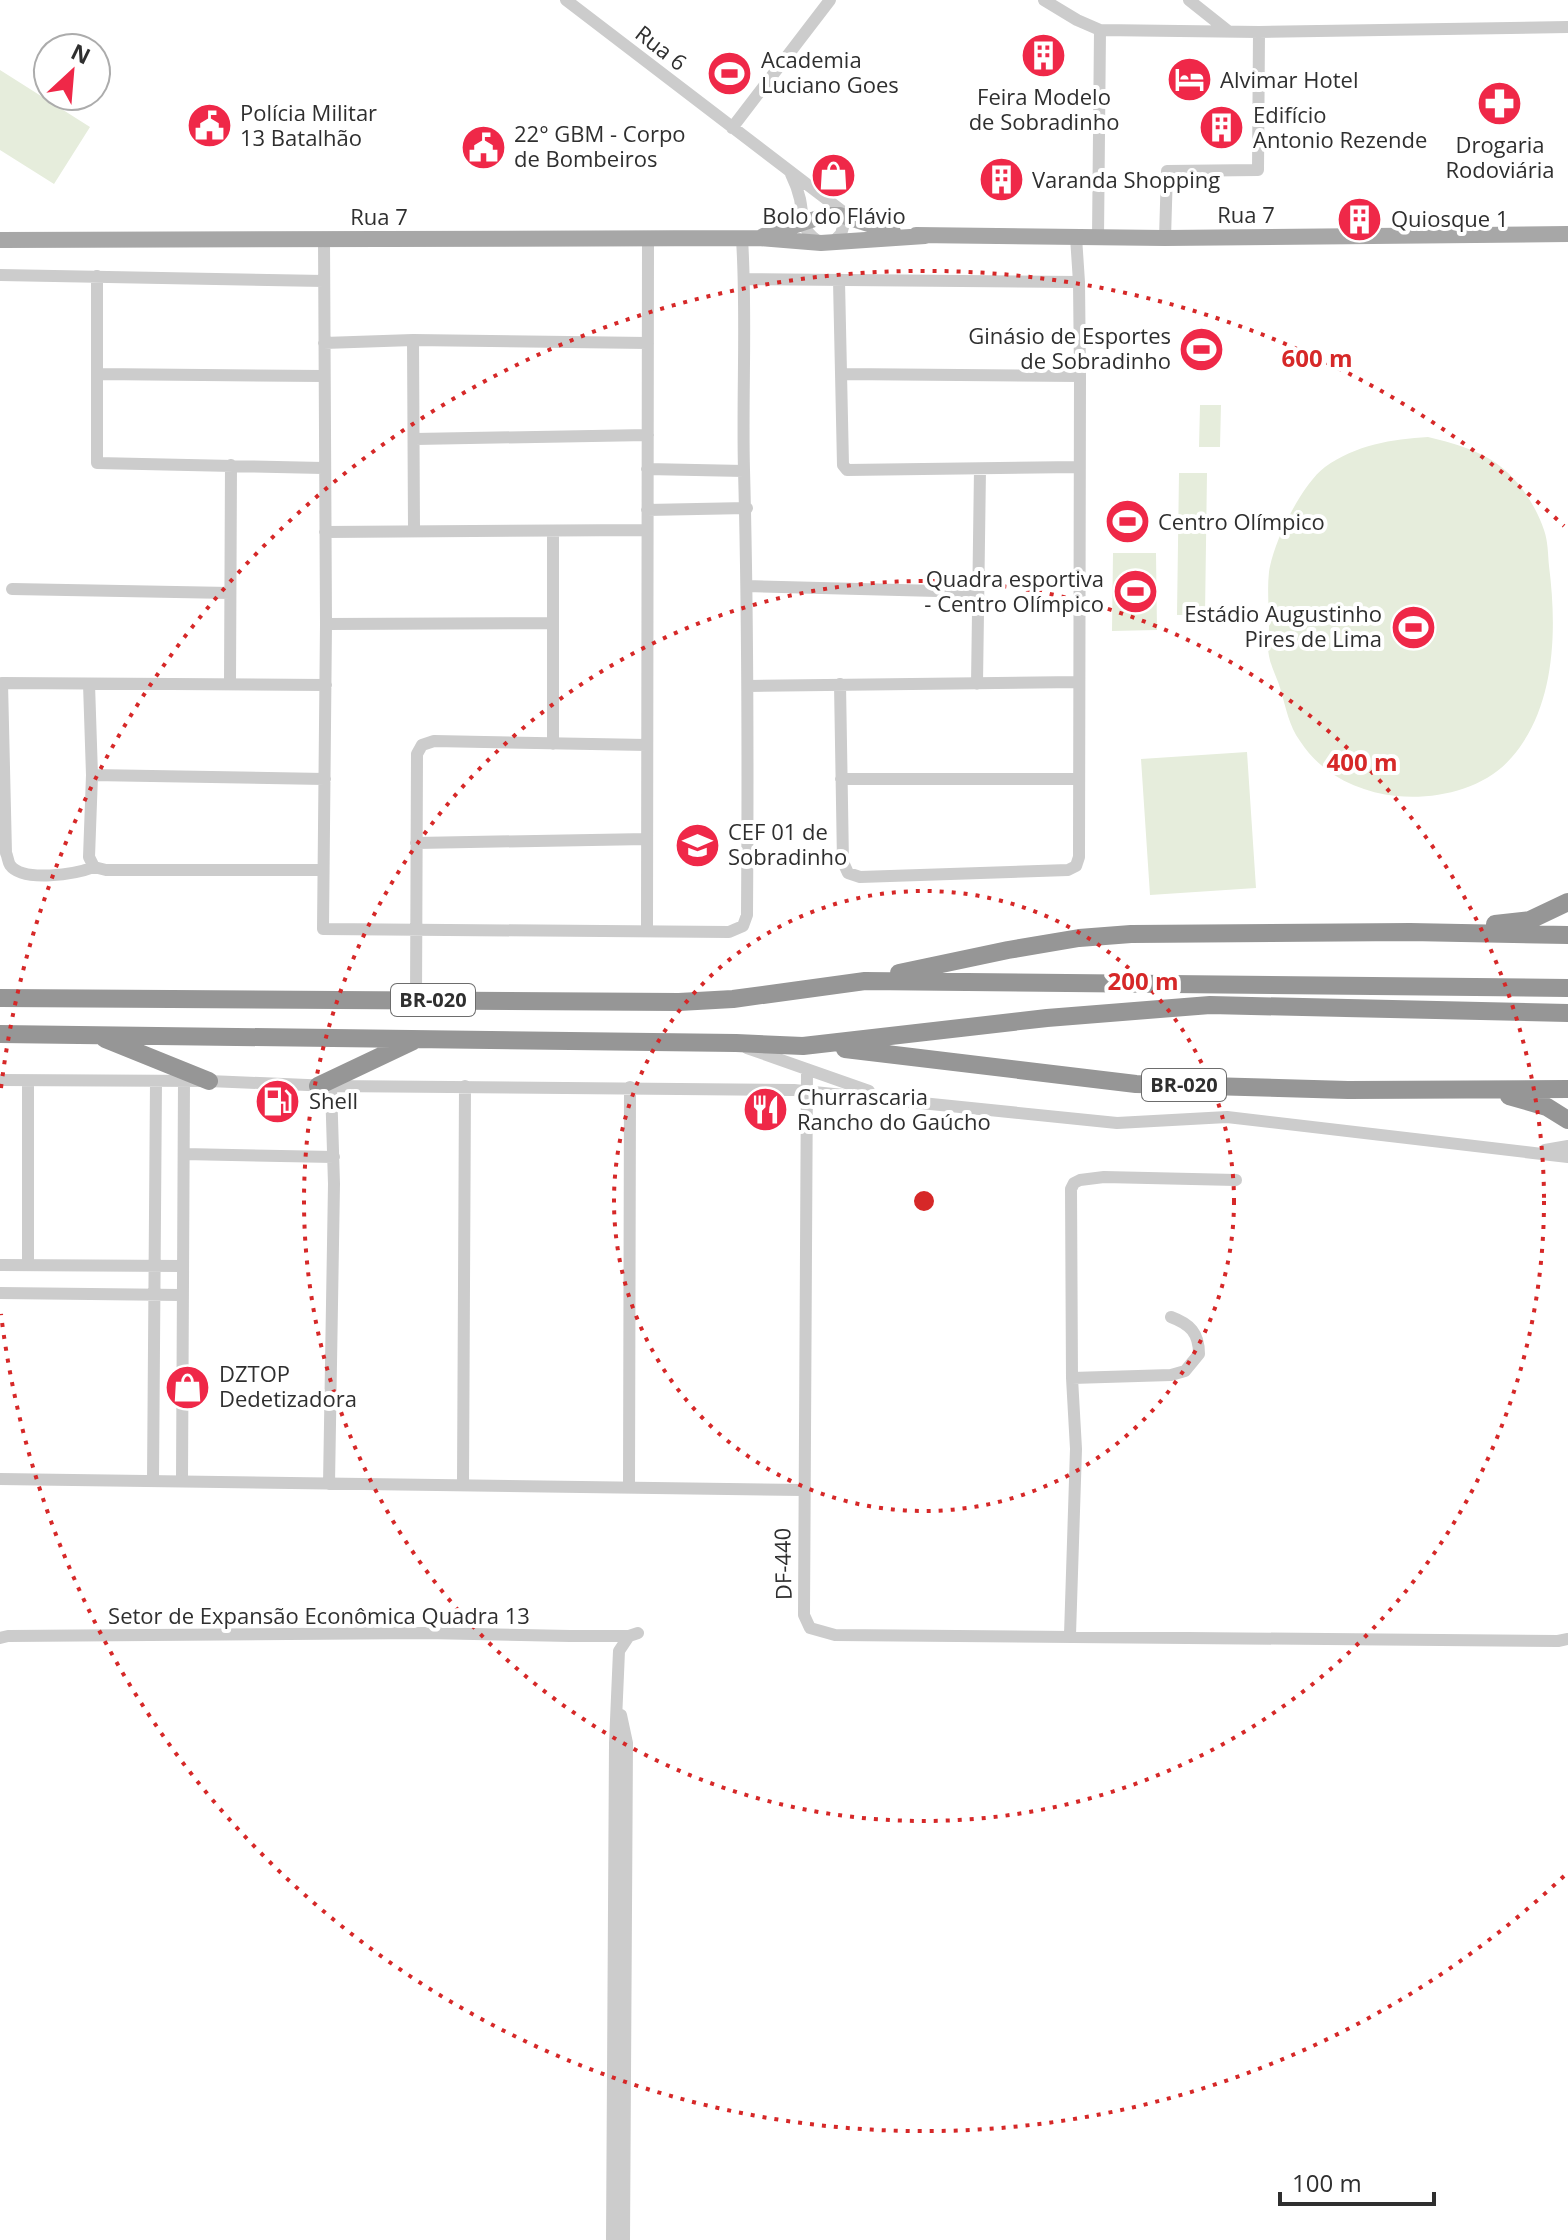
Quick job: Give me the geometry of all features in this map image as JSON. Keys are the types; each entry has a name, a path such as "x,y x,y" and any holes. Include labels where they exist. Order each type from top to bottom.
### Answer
{"highway":[{"path":"1410,932 1530,920 1568,902"},
{"name":"BR-020","path":"0,998 679,1002 733,999 865,981 1008,950 1092,937 1197,932 1568,935"},
{"name":"BR-020","path":"865,981 1567,988"},
{"name":"BR-020","path":"803,1046 1047,1018 1210,1005 1567,1013"},
{"name":"BR-020","path":"0,1034 736,1043 926,1057 1136,1084 1348,1090 1568,1089"},
{"path":"95,1035 209,1081"},
{"path":"324,1086 417,1039"},
{"path":"1471,1088 1531,1101 1568,1120"}],"main road":[{"name":"Rua 7","path":"750,239 827,215 846,217 885,231 925,236"},
{"name":"Rua 7","path":"0,240 750,239 827,242 925,236 1564,236"}],"street":[{"name":"Rua 6","path":"566,0 846,217"},
{"path":"732,128 830,0"},
{"path":"1044,0 1100,30 1259,32 1567,27"},
{"path":"1189,0 1228,31"},
{"path":"1098,237 1100,30"},
{"path":"1165,238 1167,171 1258,170 1259,32"},
{"path":"791,174 800,196 801,222 808,233 827,242 841,234 846,217"},
{"path":"840,684 843,862 848,873 860,877 1052,871 1076,866 1079,857 1080,376 1076,237"},
{"path":"324,239 326,685 323,929 729,932 743,926 747,915 749,686 744,279 750,239"},
{"path":"647,931 648,239"},
{"path":"0,275 324,281"},
{"path":"97,276 97,463 323,468"},
{"path":"744,279 1079,282"},
{"path":"839,281 843,465 847,470 1078,467"},
{"path":"324,343 413,340 648,343"},
{"path":"413,340 414,529"},
{"path":"97,374 324,376"},
{"path":"842,374 1080,376"},
{"path":"415,439 648,435"},
{"path":"230,684 231,465"},
{"path":"647,469 744,471"},
{"path":"977,684 980,469"},
{"path":"647,510 747,508"},
{"path":"325,532 414,529 647,530"},
{"path":"553,531 553,744"},
{"path":"747,586 977,592"},
{"path":"12,589 230,593"},
{"path":"326,624 553,623"},
{"path":"749,686 1078,682"},
{"path":"323,870 106,870 94,867 81,872 49,875 20,872 10,866 6,853 2,683 326,685"},
{"path":"89,684 92,775 89,857 94,867"},
{"path":"416,1000 417,754 422,745 434,741 647,745"},
{"path":"92,775 325,779"},
{"path":"841,779 1079,779"},
{"path":"416,843 647,839"},
{"path":"736,1043 765,1056 887,1097"},
{"name":"DF-440","path":"807,1069 803,1490 804,1615 810,1628 835,1635 1070,1635"},
{"path":"0,1080 807,1091 1117,1123 1227,1117 1568,1157"},
{"path":"28,1081 28,1265"},
{"path":"153,1480 156,1081"},
{"path":"182,1480 184,1081"},
{"path":"324,1086 334,1157 329,1484"},
{"path":"463,1483 465,1086"},
{"path":"629,1486 630,1087"},
{"path":"1530,1152 1568,1146"},
{"path":"184,1154 334,1157"},
{"path":"1236,1180 1104,1177 1074,1183 1069,1198 1076,1459 1070,1635 1565,1642"},
{"path":"0,1265 182,1266"},
{"path":"0,1293 181,1295"},
{"path":"1072,1378 1171,1375 1185,1371 1199,1354 1199,1342 1185,1322 1171,1317"},
{"path":"0,1479 803,1490"},
{"name":"Setor de Expansão Econômica Quadra 13","path":"0,1638 634,1634 619,1651 618,1700"},
{"path":"612,2240 615,1743 618,1700"},
{"path":"618,1700 627,1743 624,2240"}],"green space":[{"path":"0,70 32,90 32,112 66,112 90,127 54,184 0,150"},
{"path":"1200,405 1221,405 1220,447 1199,447"},
{"name":"Estádio Augustinho Pires de Lima","path":"1428,437 1485,456 1514,479 1532,503 1547,543 1553,615 1550,666 1545,691 1527,737 1501,768 1474,784 1444,794 1396,796 1354,786 1330,772 1309,753 1296,735 1269,656 1269,572 1276,546 1298,500 1325,467 1349,453 1375,444"},
{"path":"1179,473 1207,473 1205,615 1177,615"},
{"name":"Quadra esportiva - Centro Olímpico","path":"1113,553 1156,553 1157,630 1112,631"},
{"path":"1247,752 1256,888 1150,895 1141,759"}],"place":[{"name":"Feira Modelo de Sobradinho","path":"1044,56"},
{"name":"Academia Luciano Goes","path":"730,73"},
{"name":"Alvimar Hotel","path":"1189,80"},
{"name":"Drogaria Rodoviária","path":"1500,104"},
{"name":"Polícia Militar 13 Batalhão","path":"209,126"},
{"name":"Edifício Antonio Rezende","path":"1222,128"},
{"name":"22° GBM - Corpo de Bombeiros","path":"483,147"},
{"name":"Bolo do Flávio","path":"834,175"},
{"name":"Varanda Shopping","path":"1001,180"},
{"name":"Quiosque 1","path":"1360,219"},
{"name":"Ginásio de Esportes de Sobradinho","path":"1202,349"},
{"name":"Centro Olímpico","path":"1127,522"},
{"name":"Quadra esportiva - Centro Olímpico","path":"1135,592"},
{"name":"Estádio Augustinho Pires de Lima","path":"1413,627"},
{"name":"CEF 01 de Sobradinho","path":"697,845"},
{"name":"Shell","path":"278,1101"},
{"name":"Churrascaria Rancho do Gaúcho","path":"766,1110"},
{"name":"DZTOP Dedetizadora","path":"188,1387"}]}
